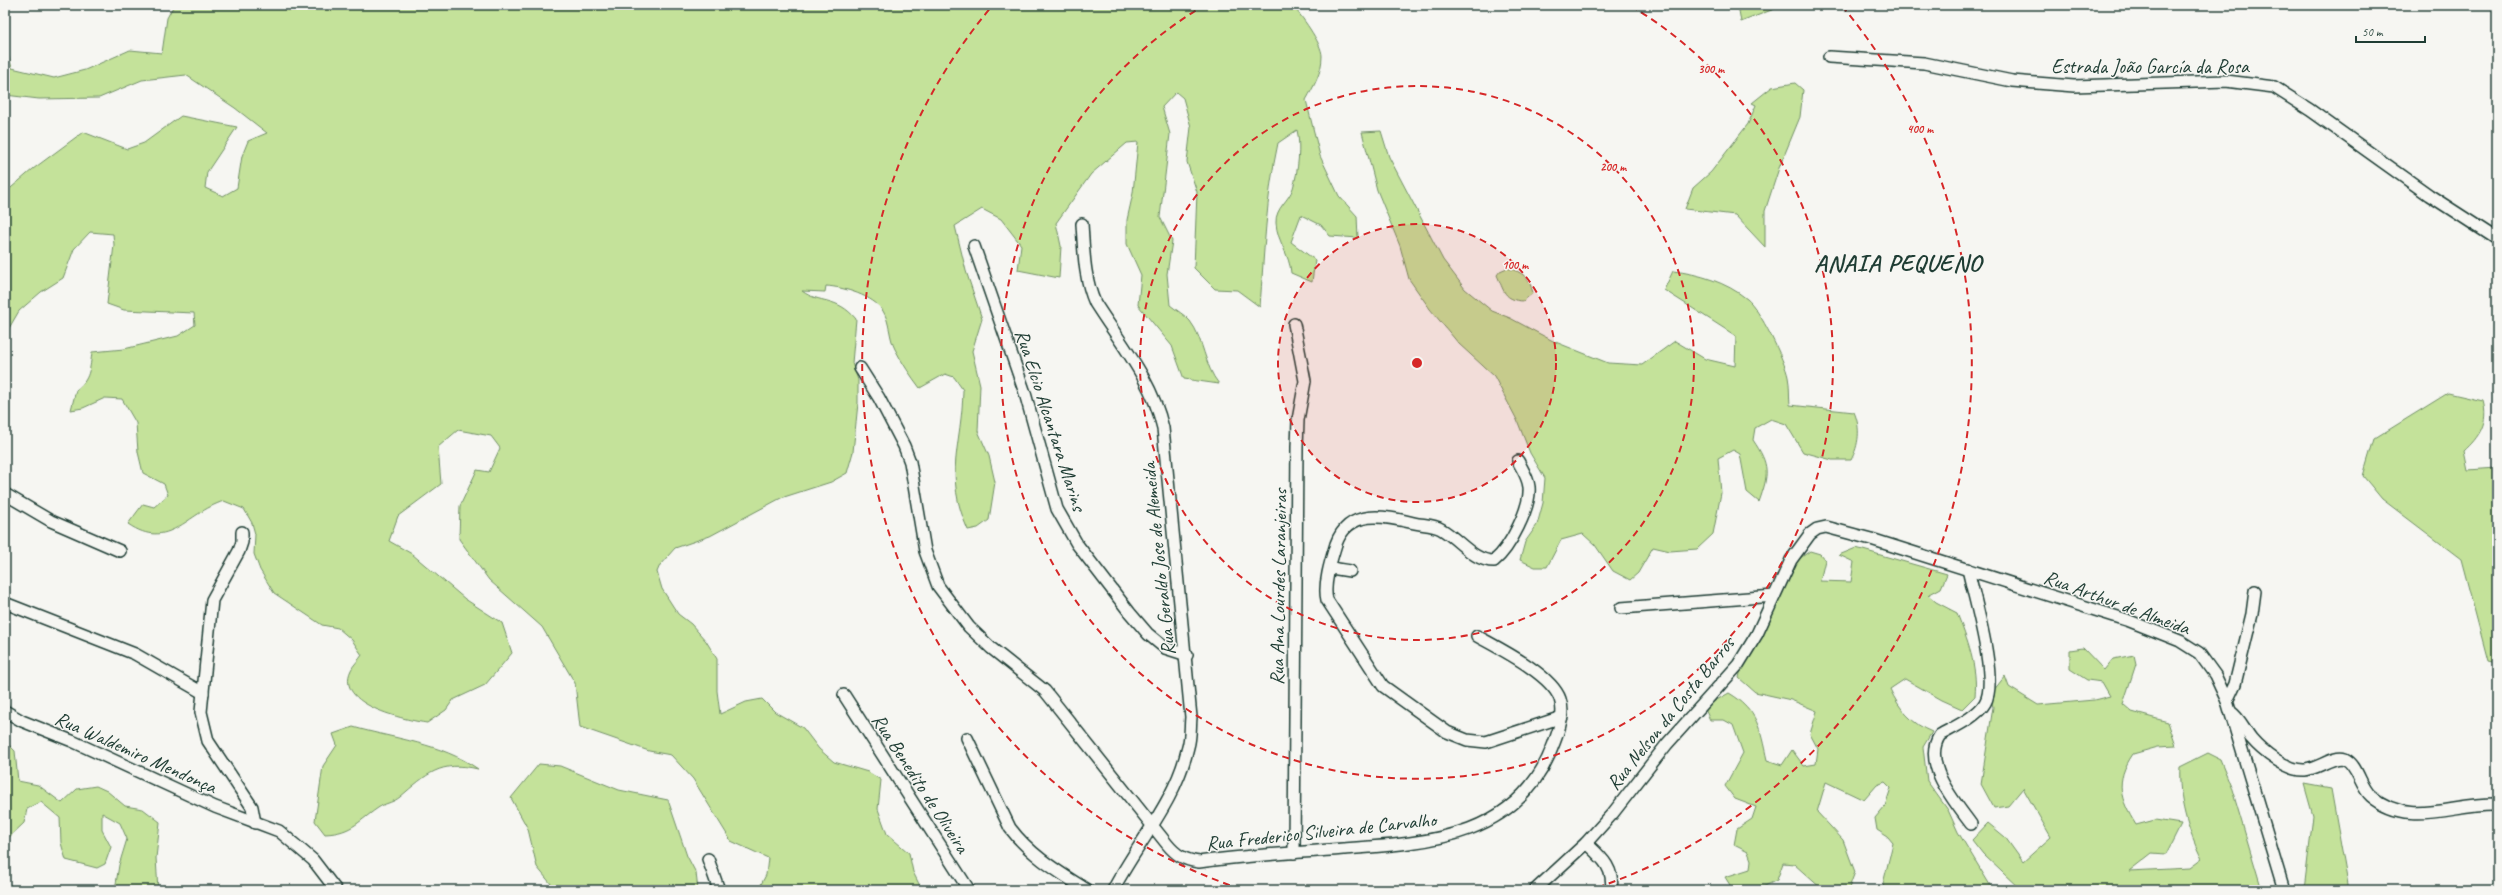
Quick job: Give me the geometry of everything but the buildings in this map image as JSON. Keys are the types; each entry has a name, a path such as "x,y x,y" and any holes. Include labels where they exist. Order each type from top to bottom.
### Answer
{"street":[{"name":"Estrada João García da Rosa","path":"1829,57 1924,62 2012,81 2074,86 2226,81 2274,87 2310,110 2429,195 2497,239"},
{"name":"Rua Geraldo Jose de Alemeida","path":"1082,224 1086,276 1089,289 1095,303 1149,384 1158,406 1163,428 1191,717 1189,746 1178,780 1154,826 1113,890"},
{"name":"Rua Elcio Alcantara Marins","path":"974,246 1024,393 1057,509 1077,544 1130,614 1148,634 1165,648 1186,655"},
{"name":"Rua Ana Lourdes Laranjeiras","path":"1294,324 1305,381 1298,420 1297,447 1294,853"},
{"name":"Rua Frederico Silveira de Carvalho","path":"860,368 879,398 904,446 910,462 925,551 938,586 958,613 980,638 1045,691 1105,769 1154,826 1173,851 1188,860 1199,862 1421,842 1460,834 1477,827 1505,810 1524,794 1548,756 1562,717 1561,700 1556,690 1545,679 1477,636"},
{"path":"1518,461 1527,478 1528,498 1511,540 1503,554 1494,561 1476,557 1460,541 1439,528 1378,516 1358,519 1349,524 1339,535 1325,590 1327,600 1383,686 1435,725 1457,737 1486,742 1562,717"},
{"path":"5,494 51,521 120,551"},
{"name":"Rua Arthur de Almeida","path":"1826,527 1871,539 2127,620 2180,641 2199,653 2215,675 2228,706 2284,890"},
{"name":"Rua Nelson da Costa Barros","path":"1535,890 1586,843 1613,813 1671,738 1738,665 1757,634 1791,560 1814,532 1826,527"},
{"name":"Rua Waldemiro Mendonça","path":"242,532 242,542 239,551 228,566 212,600 203,693 202,723 208,741 252,807 254,823"},
{"path":"1331,568 1350,571"},
{"path":"1968,569 1990,673 1989,691 1981,708 1940,735 1937,740 1934,754 1937,768 1950,794 1971,824"},
{"path":"2255,591 2252,614 2235,684 2228,706 2252,739 2285,764 2305,770 2321,766 2338,758 2345,759 2352,763 2369,795 2385,806 2403,813 2497,805"},
{"path":"1621,608 1774,596"},
{"path":"5,603 135,654 203,693"},
{"name":"Rua Benedito de Oliveira","path":"844,695 968,890"},
{"name":"Rua Waldemiro Mendonça","path":"5,711 22,722 254,823 279,831 288,837 313,860 336,890"},
{"path":"967,738 1010,828 1019,840 1030,851 1087,890"},
{"path":"1586,843 1608,864 1612,879 1611,890"},
{"path":"708,860 719,890"}],"green space":[{"path":"174,5 1292,5 1310,29 1321,50 1322,62 1319,73 1306,100 1320,156 1339,196 1357,216 1358,238 1330,236 1321,225 1301,215 1291,242 1315,260 1312,282 1291,273 1290,266 1277,230 1276,218 1280,209 1291,193 1295,182 1299,151 1297,130 1278,143 1268,205 1260,307 1237,290 1215,289 1194,268 1197,192 1187,162 1191,127 1183,98 1176,92 1162,107 1170,134 1160,217 1172,241 1167,274 1170,305 1188,319 1195,328 1210,369 1219,384 1184,379 1172,346 1138,305 1141,275 1127,244 1127,220 1133,193 1138,142 1127,143 1091,174 1056,223 1061,246 1059,278 1018,270 1021,245 1001,219 982,209 955,226 966,271 982,319 972,351 980,385 978,431 989,456 995,482 989,520 978,528 968,530 961,510 955,476 963,390 954,377 945,374 920,388 895,349 883,311 873,301 858,293 841,288 826,286 825,292 802,291 815,298 835,303 849,312 856,319 852,363 858,380 858,403 853,452 847,473 831,482 781,498 710,536 675,548 660,565 657,572 662,589 678,614 691,624 706,641 717,659 717,691 720,714 746,702 762,699 775,712 803,728 819,749 834,762 868,772 881,780 878,809 887,834 909,853 913,872 922,890 758,890 766,875 768,858 731,841 693,779 671,755 649,751 580,727 575,683 542,627 489,580 459,539 460,506 477,470 489,472 500,448 491,436 458,430 438,447 441,484 398,516 389,541 412,554 465,599 502,623 512,653 485,685 453,700 446,710 427,723 389,714 362,701 353,693 349,682 351,670 362,655 352,640 338,628 322,625 274,593 260,570 254,554 255,534 252,523 244,509 224,501 211,507 177,528 155,534 142,532 128,524 143,504 154,507 168,495 164,484 143,473 138,452 136,423 122,399 105,398 83,408 71,410 76,390 87,378 92,352 124,349 178,336 195,325 194,313 124,310 107,304 114,245 113,234 90,232 74,249 63,278 41,292 19,311 5,335 5,193 33,169 83,132 127,149 144,143 181,116 237,127 207,172 205,188 223,196 237,188 242,156 248,141 267,133 235,108 186,75 142,80 99,98 39,99 5,95 5,45 12,68 54,78 85,70 130,50 162,53 167,18"},
{"path":"1738,5 1775,5 1774,9 1741,22"},
{"path":"1795,83 1803,90 1800,117 1779,168 1765,211 1765,247 1735,215 1685,209 1693,188 1711,172 1748,124 1756,105 1752,103 1772,87"},
{"path":"1381,131 1389,157 1443,260 1465,289 1492,311 1510,318 1553,341 1608,363 1642,365 1675,341 1705,359 1735,366 1736,336 1664,290 1673,271 1693,274 1721,283 1747,299 1764,323 1786,369 1789,380 1790,405 1854,412 1858,424 1858,436 1856,448 1851,460 1832,460 1803,452 1786,424 1771,419 1755,428 1753,440 1763,456 1766,470 1765,484 1759,502 1747,492 1740,454 1733,450 1718,458 1721,493 1713,534 1697,549 1670,551 1653,547 1638,573 1630,580 1613,571 1595,545 1583,534 1561,540 1547,567 1535,567 1520,560 1525,542 1537,525 1543,503 1545,478 1530,453 1517,420 1494,376 1459,344 1430,309 1409,279 1400,246 1377,190 1362,132"},
{"path":"1507,268 1521,273 1530,283 1533,293 1523,301 1508,297 1503,290 1497,275 1500,271"},
{"path":"2448,393 2483,401 2485,409 2484,423 2478,435 2464,451 2468,470 2497,468 2497,663 2488,661 2461,559 2382,499 2363,476 2374,439"},
{"path":"1856,548 1947,574 1941,588 1928,595 1936,602 1957,613 1971,653 1975,674 1975,696 1962,709 1942,700 1905,679 1890,689 1907,715 1918,725 1932,732 1923,747 1927,781 1948,810 1958,832 1993,890 1885,890 1883,884 1893,843 1888,837 1877,830 1875,818 1885,806 1891,788 1885,782 1877,785 1864,800 1826,782 1817,812 1843,840 1855,872 1849,888 1842,890 1823,890 1794,864 1783,863 1777,880 1759,889 1733,890 1725,877 1750,869 1751,860 1748,852 1734,845 1737,829 1752,819 1756,807 1735,799 1725,786 1743,753 1733,725 1724,720 1710,720 1704,707 1729,693 1739,699 1752,713 1760,730 1767,760 1782,765 1792,750 1804,766 1816,764 1818,749 1810,734 1817,711 1791,700 1755,692 1739,678 1743,660 1792,564 1810,551 1820,554 1825,560 1820,581 1851,582 1854,562 1839,555"},
{"path":"2083,648 2104,670 2113,659 2134,655 2136,664 2123,704 2132,712 2168,722 2176,746 2158,747 2133,754 2123,773 2121,790 2123,798 2130,816 2136,825 2155,820 2181,824 2166,854 2152,853 2129,871 2190,868 2202,859 2188,826 2182,802 2180,767 2208,753 2220,759 2231,786 2262,890 2021,890 1983,854 1972,840 1988,823 2005,837 2023,862 2051,837 2023,788 2008,806 1994,808 1981,784 1993,707 1990,695 2005,676 2009,687 2038,705 2094,700 2110,696 2102,682 2087,680 2070,669 2070,650"},
{"path":"353,727 433,747 464,760 478,769 454,766 435,771 418,782 398,799 381,806 355,825 342,831 325,834 315,821 323,766 337,745 333,734"},
{"path":"5,741 15,751 18,781 38,785 62,803 77,789 96,786 107,791 125,806 143,809 160,822 156,858 158,890 115,890 119,865 127,839 120,823 102,813 102,830 111,847 105,864 97,868 66,860 61,843 60,818 41,802 27,809 24,823 5,841"},
{"path":"539,764 560,766 619,790 668,800 687,856 696,873 698,890 556,890 537,867 528,829 511,798"},
{"path":"2304,784 2331,789 2349,890 2304,890 2313,816"}],"district":[{"name":"ANAIA PEQUENO","path":"1898,263"}]}
